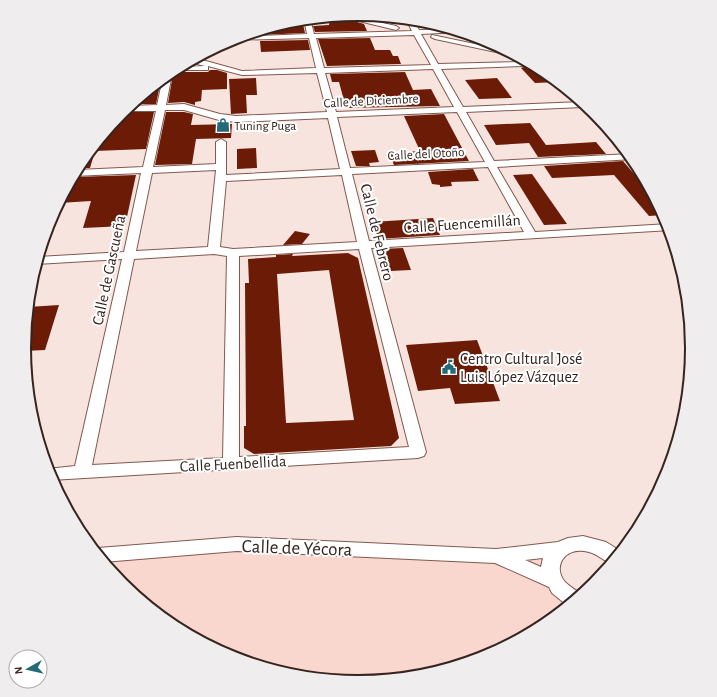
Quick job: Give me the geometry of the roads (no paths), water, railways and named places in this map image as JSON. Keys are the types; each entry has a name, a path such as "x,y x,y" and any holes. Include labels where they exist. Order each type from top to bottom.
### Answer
{"street":[{"path":"366,21 491,49"},
{"name":"Calle de Febrero","path":"308,25 418,452"},
{"path":"413,26 490,163 527,224 531,235"},
{"path":"252,38 441,31"},
{"path":"200,62 242,73 520,64"},
{"path":"189,69 220,68"},
{"name":"Calle de Gascueña","path":"82,472 166,84"},
{"name":"Calle de Diciembre","path":"136,109 184,107 219,117 236,119 576,104"},
{"path":"43,261 214,250 221,172 222,142"},
{"name":"Calle del Otoño","path":"83,173 147,170 221,172 345,171 624,157"},
{"name":"Calle Fuencemillán","path":"214,250 233,253 663,227"},
{"path":"231,463 233,253"},
{"name":"Calle Fuenbellida","path":"56,474 418,452"},
{"name":"Calle de Yécora","path":"104,555 237,544 496,556 559,549 570,544 584,542 597,545 614,553"},
{"path":"559,549 551,557 549,569 566,595"},
{"name":"Calle de Yécora","path":"496,556 566,595"}],"place":[{"name":"Tuning Puga","path":"223,125"},
{"name":"Centro Cultural José Luis López Vázquez","path":"449,367"}]}
